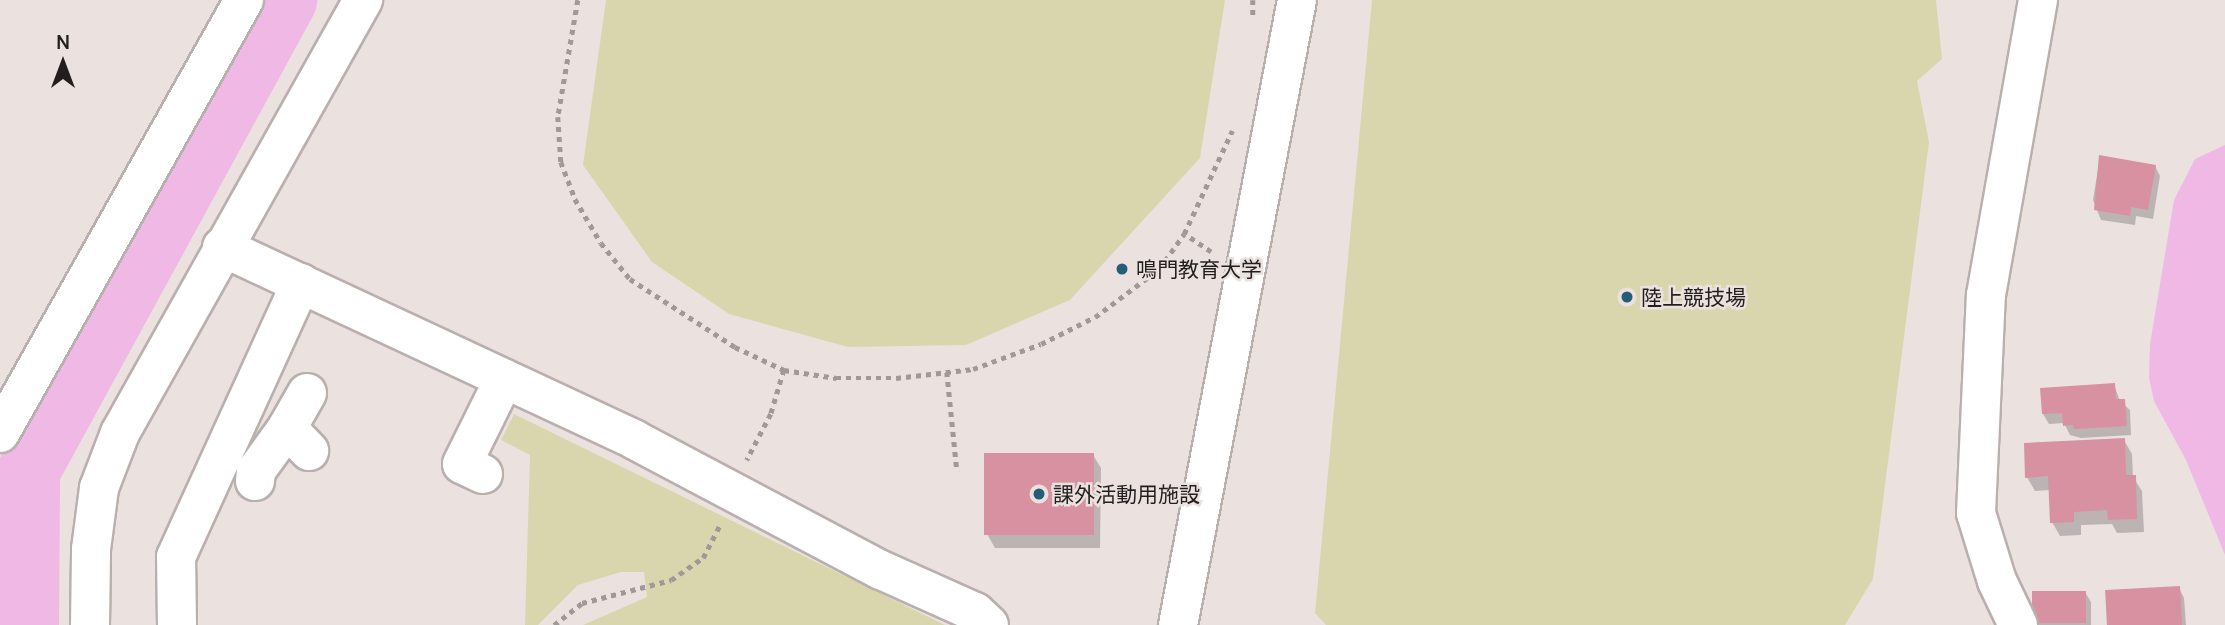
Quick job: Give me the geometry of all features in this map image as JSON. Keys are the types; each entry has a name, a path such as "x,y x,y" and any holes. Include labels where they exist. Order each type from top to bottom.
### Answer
{"street":[{"path":"0,433 244,0"},
{"path":"90,625 90,549 99,488 120,433 363,0"},
{"path":"1178,625 1297,0"},
{"path":"2018,625 1997,581 1976,513 1986,295 2038,0"},
{"path":"222,247 504,379 733,492 881,570 975,612 989,625"},
{"path":"177,625 176,557 301,284"},
{"path":"483,474 462,464 504,379"},
{"path":"255,481 256,471 298,439 307,393"}],"path":[{"path":"578,0 558,117 561,162 575,199 601,243 630,279 735,347 783,370 836,378 973,369 1041,344 1095,317 1159,269 1184,234 1235,123"},
{"path":"1252,27 1253,0"},
{"path":"1184,234 1244,275"},
{"path":"554,625 582,603 671,580 703,558 771,414 783,370"},
{"path":"947,372 957,471"}],"shaded area":[{"path":"606,0 1225,0 1200,158 1070,300 966,345 848,347 729,314 652,262 583,165"},
{"name":"陸上競技場","path":"1372,0 1936,0 1942,59 1917,81 1929,142 1873,579 1845,625 1326,625 1315,613"},
{"path":"2225,145 2225,555 2186,460 2154,401 2149,378 2150,344 2174,200 2195,159"},
{"path":"514,414 945,625 583,625 647,597 644,572 621,572 578,585 538,625 525,625 530,455 501,440"}],"building":[{"path":"2099,155 2156,165 2148,210 2131,207 2130,216 2094,210"},
{"path":"2115,383 2116,399 2125,399 2127,426 2074,429 2073,425 2063,426 2062,413 2042,414 2040,388"},
{"path":"2125,438 2126,475 2136,475 2137,519 2108,520 2107,510 2074,512 2074,522 2050,523 2048,476 2025,478 2024,443"},
{"name":"課外活動用施設","path":"984,453 1094,453 1094,535 984,535"},
{"path":"2180,586 2182,625 2107,625 2105,590"},
{"path":"2032,591 2086,591 2086,623 2032,623"}],"waterway":[{"path":"27,625 28,471 285,0"}],"place":[{"name":"鳴門教育大学","path":"1122,269"},
{"name":"陸上競技場","path":"1627,297"},
{"name":"課外活動用施設","path":"1039,494"}]}
